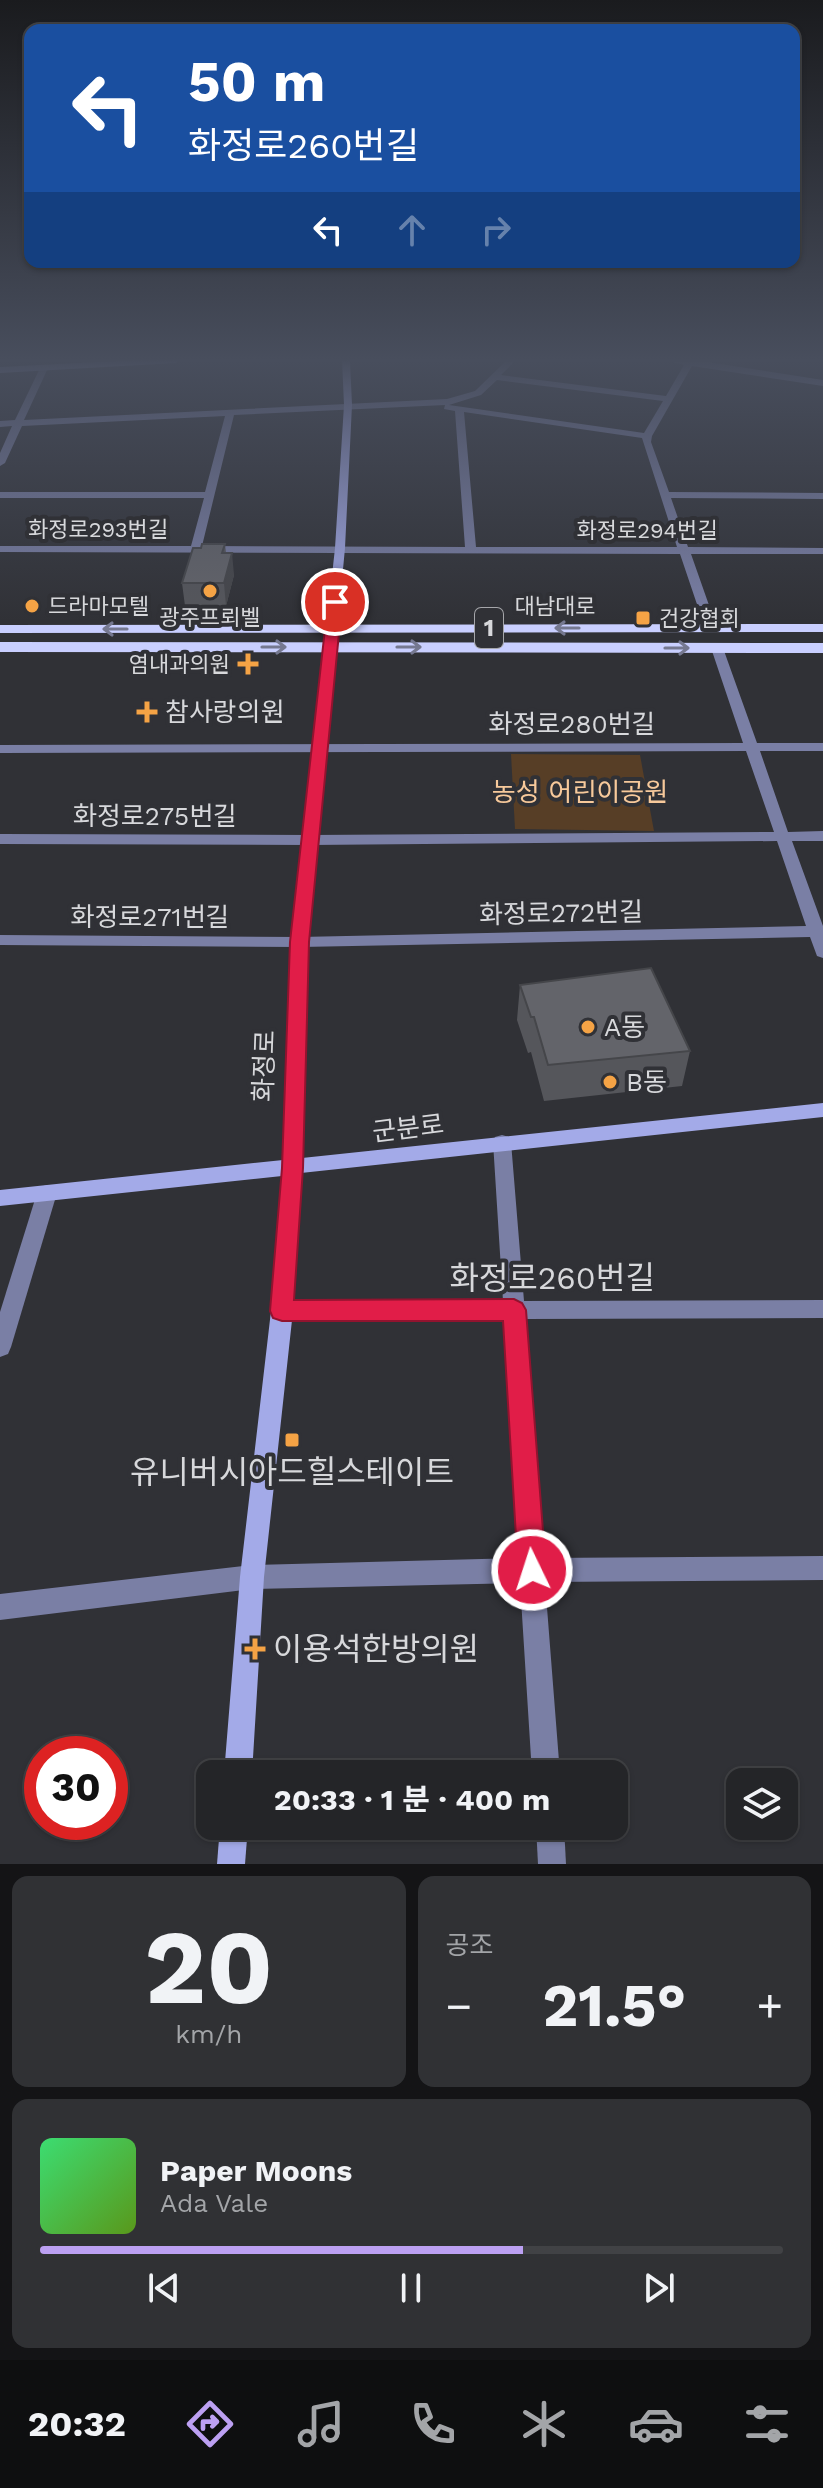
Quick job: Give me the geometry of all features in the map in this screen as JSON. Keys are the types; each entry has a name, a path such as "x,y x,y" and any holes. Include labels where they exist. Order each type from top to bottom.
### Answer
{"main road":[{"name":"대남대로","path":"0,647 711,628 823,628"},
{"name":"대남대로","path":"0,629 717,648 823,648"}],"street":[{"name":"화정로293번길","path":"196,549 222,447"},
{"name":"화정로","path":"239,1760 252,1577 282,1311 292,1168 300,942 332,638 346,447"},
{"path":"462,447 471,549"},
{"path":"648,447 711,628"},
{"path":"0,495 210,495"},
{"path":"665,495 823,496"},
{"name":"화정로293번길","path":"0,549 340,548"},
{"name":"화정로294번길","path":"340,548 823,551"},
{"path":"717,648 820,931 823,952"},
{"name":"화정로280번길","path":"0,749 823,747"},
{"name":"화정로275번길","path":"0,839 823,836"},
{"name":"화정로272번길","path":"300,942 820,931"},
{"name":"화정로271번길","path":"0,940 300,942"},
{"name":"군분로","path":"0,1198 823,1110"},
{"path":"502,1142 545,1760"},
{"path":"0,1347 47,1193"},
{"name":"화정로260번길","path":"282,1311 823,1309"},
{"path":"0,1607 252,1577 532,1570 823,1568"},
{"path":"231,1864 233,1840"},
{"path":"551,1840 552,1864"}],"green space":[{"name":"농성 어린이공원","path":"511,754 640,755 654,831 515,829"}],"building":[{"path":"202,544 225,544 222,553 232,553 224,583 182,583 193,548 201,548"},
{"path":"651,968 690,1051 548,1065 534,1017 531,1017 520,985"}],"place":[{"name":"광주프뢰벨","path":"210,591"},
{"name":"드라마모텔","path":"32,606"},
{"name":"건강협회","path":"643,618"},
{"name":"염내과의원","path":"248,664"},
{"name":"참사랑의원","path":"147,712"},
{"name":"A동","path":"588,1027"},
{"name":"B동","path":"610,1082"},
{"name":"유니버시아드힐스테이트","path":"292,1440"},
{"name":"이용석한방의원","path":"255,1649"}],"route":[{"path":"335,602 300,942 292,1168 282,1311 514,1310 532,1570"}]}
